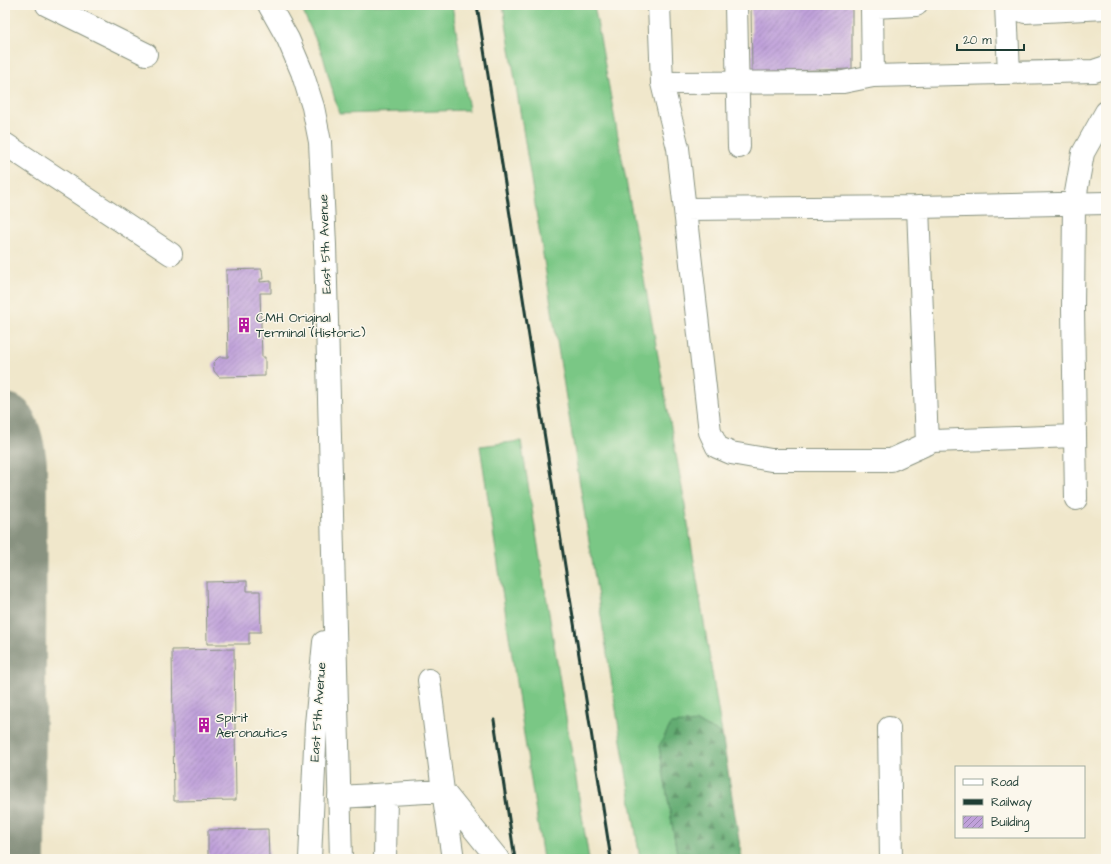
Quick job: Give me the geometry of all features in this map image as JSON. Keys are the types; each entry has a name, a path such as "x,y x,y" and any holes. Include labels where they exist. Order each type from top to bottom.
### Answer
{"main road":[{"path":"47,5 146,54"},
{"name":"East 5th Avenue","path":"269,5 288,39 302,72 313,107 320,142 325,245 341,859"},
{"path":"659,5 662,83 678,148 710,432 717,447 731,453 772,460 890,460 933,441 1075,436"},
{"path":"736,5 739,147"},
{"path":"873,76 872,7 916,5"},
{"path":"1009,73 1007,5 1025,12 1106,8"},
{"path":"662,83 843,82 873,76 1094,71 1106,67"},
{"path":"1076,499 1073,309 1074,204 1084,153 1106,112"},
{"path":"5,144 171,254"},
{"path":"685,209 918,207 1106,203"},
{"path":"918,207 927,444"},
{"name":"East 5th Avenue","path":"310,859 316,724 326,621 334,565"},
{"path":"429,680 453,859"},
{"path":"889,728 891,859"},
{"path":"339,797 443,791"},
{"path":"443,791 498,859"},
{"path":"385,859 386,795"}],"green space":[{"path":"300,5 452,5 469,110 339,114 323,56"},
{"path":"503,5 594,5 683,493 722,734 697,722 659,746 678,859 640,859"},
{"path":"521,441 589,859 543,859 480,446"},
{"path":"697,722 722,734 742,859 678,859 659,746 671,724"}],"building":[{"path":"751,5 852,5 852,69 752,72"},
{"name":"CMH Original Terminal (Historic)","path":"262,269 263,279 260,279 260,282 271,281 271,293 260,293 262,357 265,357 265,376 219,377 214,371 213,363 219,357 228,357 226,270"},
{"path":"247,581 247,591 260,591 261,632 249,632 249,644 207,644 206,582"},
{"name":"Spirit Aeronautics","path":"234,649 236,800 174,801 172,650"},
{"path":"268,829 269,859 208,859 208,830"}],"taxiway":[{"path":"5,423 12,438 17,464 15,859"}],"railway":[{"path":"477,5 611,859"},
{"path":"494,720 515,859"}],"place":[{"name":"CMH Original Terminal (Historic)","path":"244,325"},
{"name":"Spirit Aeronautics","path":"204,725"}]}
